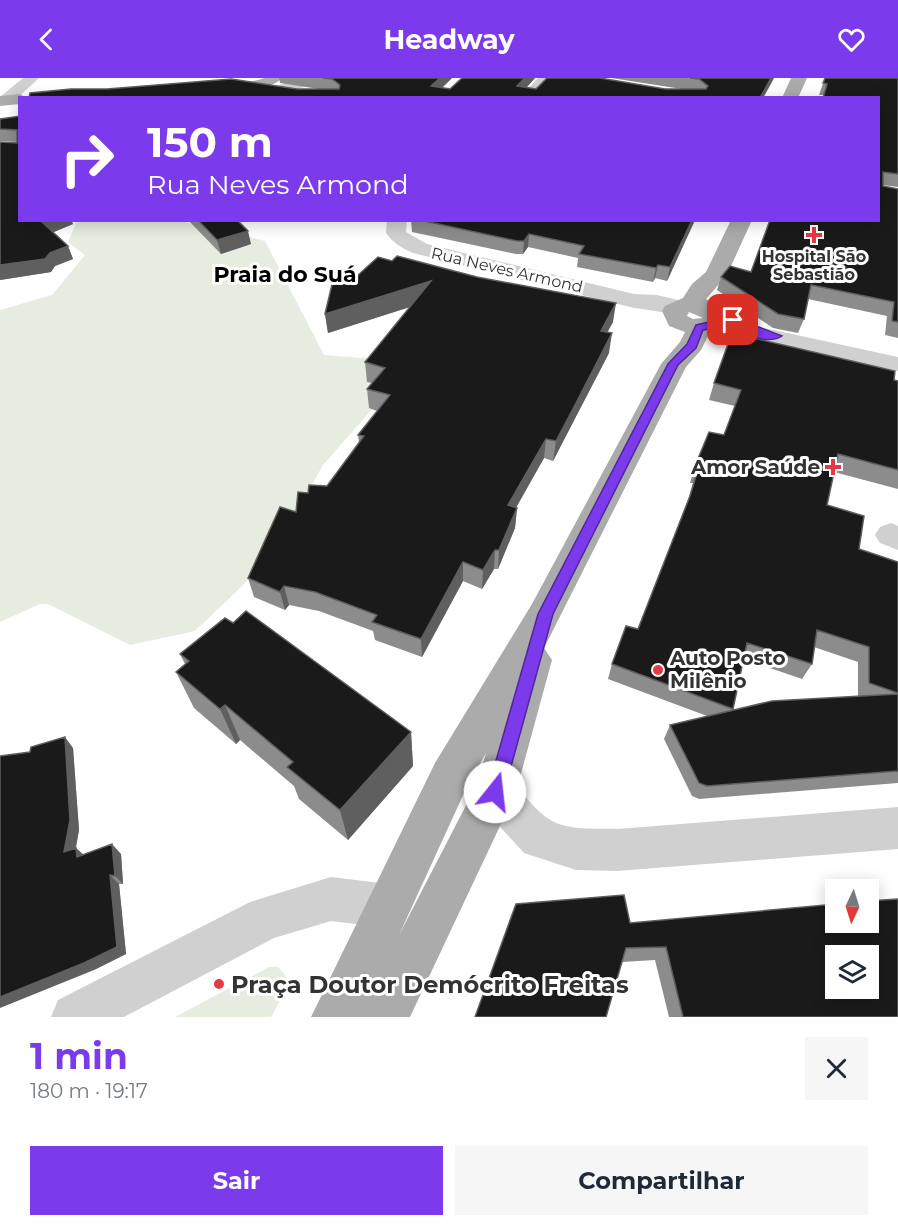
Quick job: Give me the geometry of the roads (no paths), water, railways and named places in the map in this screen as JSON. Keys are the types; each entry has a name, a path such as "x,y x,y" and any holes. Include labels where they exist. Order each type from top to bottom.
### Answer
{"main road":[{"path":"791,96 798,78"},
{"path":"220,81 283,88"},
{"path":"336,1017 450,777 545,614 674,364 692,345 696,316 717,293 716,275 741,222"},
{"path":"384,1017 495,792 545,614"},
{"path":"384,1017 406,932 403,912 388,906"}],"street":[{"path":"8,100 32,78"},
{"path":"283,88 318,78"},
{"path":"528,96 547,78"},
{"path":"793,78 798,78"},
{"path":"283,88 315,94"},
{"name":"Rua Neves Armond","path":"397,222 396,233 404,241 420,249 634,301 652,309 696,316 744,333 777,336 898,364"},
{"path":"495,792 539,838 576,849 616,850 898,828"},
{"path":"75,1017 266,918 331,899 388,906"}],"place":[{"name":"Hospital São Sebastião","path":"814,235"},
{"name":"Amor Saúde","path":"833,467"},
{"name":"Auto Posto Milênio","path":"658,670"},
{"name":"Praça Doutor Demócrito Freitas","path":"219,984"}],"district":[{"name":"Praia do Suá","path":"285,274"}]}
